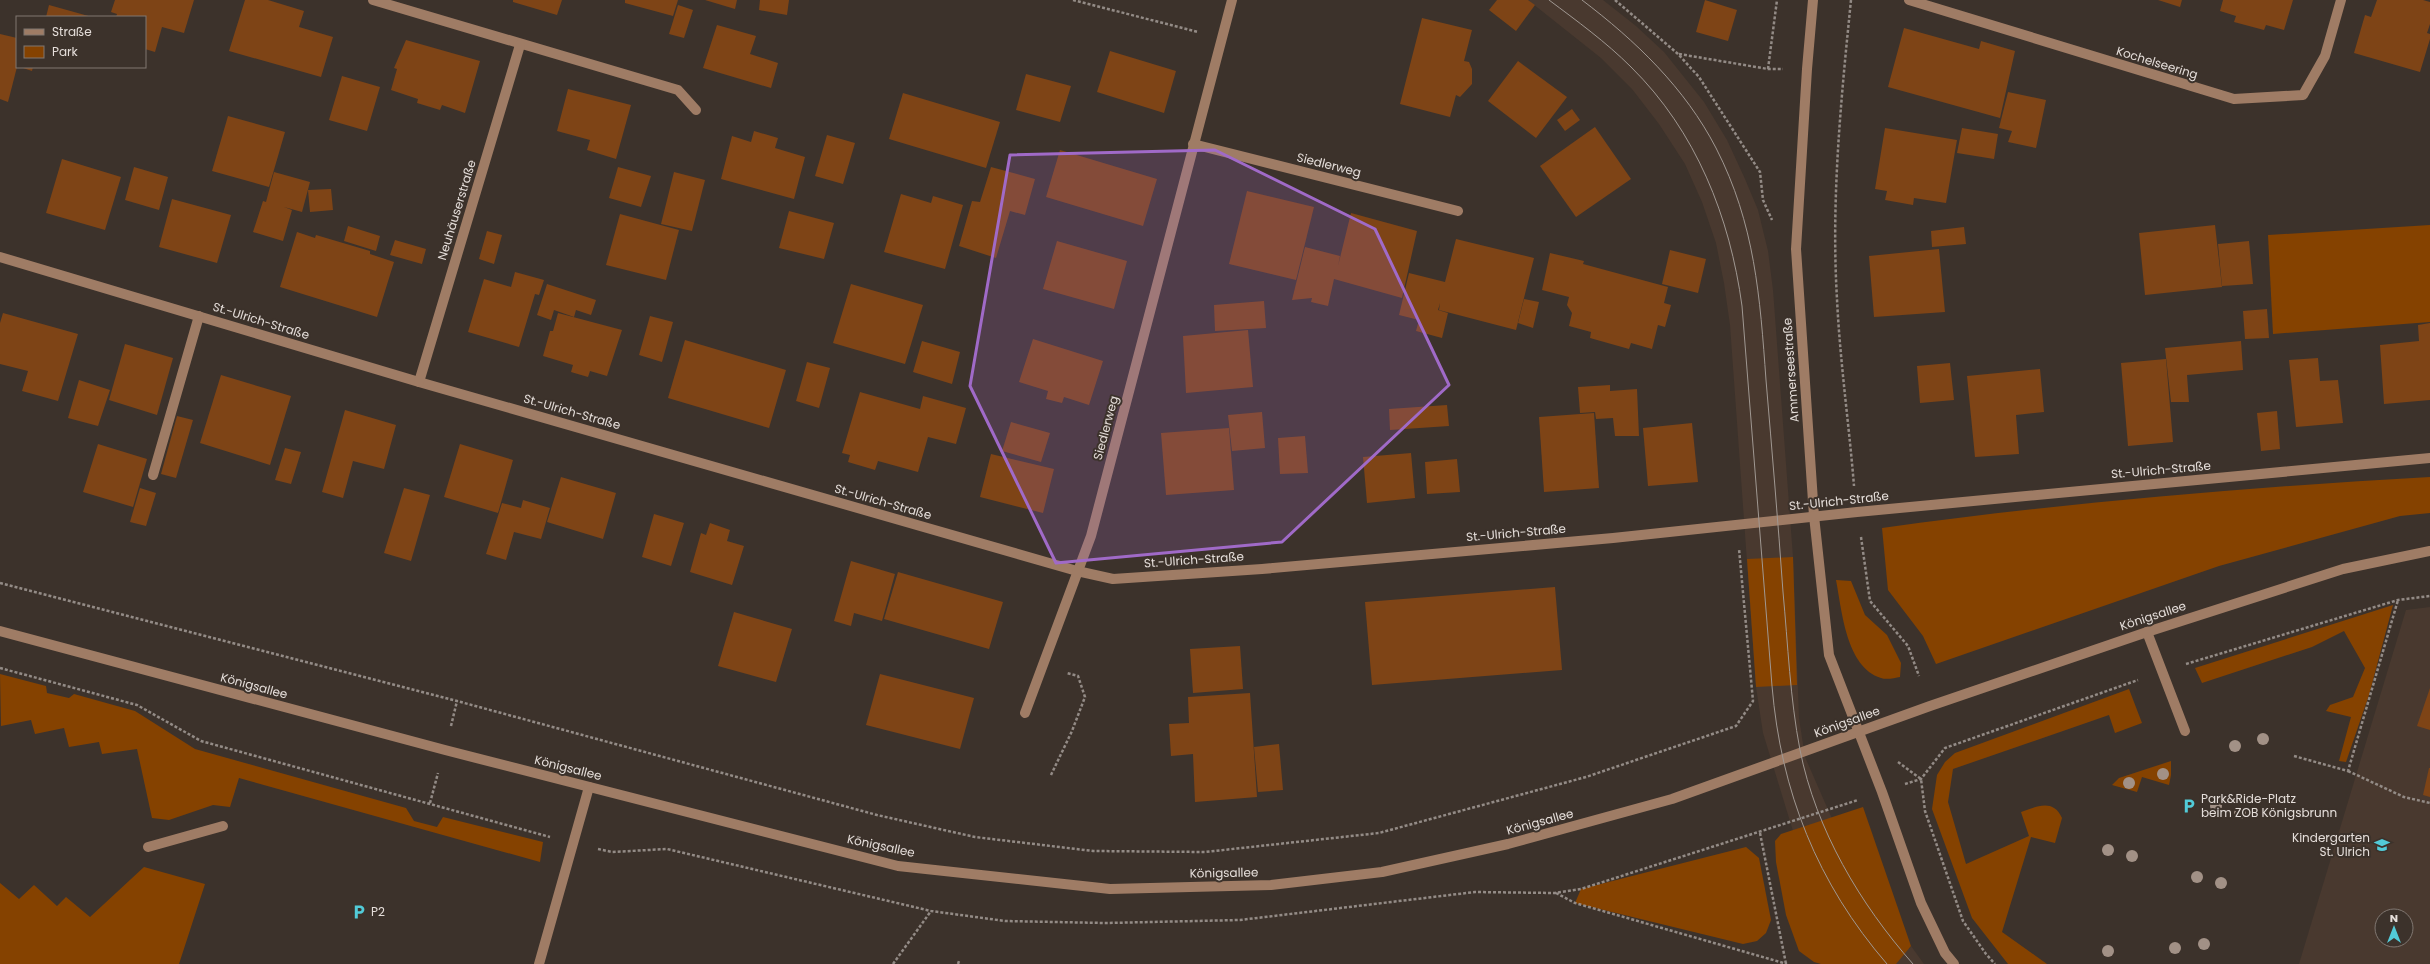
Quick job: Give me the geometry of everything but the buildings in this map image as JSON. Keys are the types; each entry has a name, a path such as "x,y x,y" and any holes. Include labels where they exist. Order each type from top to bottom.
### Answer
{"street":[{"path":"374,0 520,45 678,90 696,110"},
{"name":"Siedlerweg","path":"1025,713 1091,536 1232,0"},
{"name":"Ammerseestraße","path":"1813,0 1807,69 1796,249 1814,516 1829,655 1882,792 1921,903 1945,953 1954,964"},
{"name":"Kochelseering","path":"1908,0 2234,99 2303,95 2325,56 2341,0"},
{"name":"Neuhäuserstraße","path":"419,382 520,45"},
{"name":"Siedlerweg","path":"1193,144 1458,211"},
{"name":"St.-Ulrich-Straße","path":"0,257 419,382 1077,571 1113,579 1262,569 1738,525 1814,516 2430,458"},
{"path":"153,475 199,316"},
{"name":"Königsallee","path":"0,632 589,787 898,866 1110,889 1271,885 1382,872 1508,844 1672,799 1858,732 2146,632 2343,569 2430,551"},
{"path":"2146,632 2185,731"},
{"path":"539,964 589,787"},
{"path":"148,847 223,826"}],"path":[{"path":"1073,0 1221,38"},
{"path":"1615,0 1678,54 1699,77 1760,172 1763,200 1773,227"},
{"path":"1768,69 1777,0"},
{"path":"1851,0 1840,104 1836,247 1837,299 1857,512 1870,601 1908,646 1919,676"},
{"path":"1678,54 1768,69 1807,69"},
{"path":"0,583 465,703 878,815 975,837 1094,851 1205,852 1379,833 1586,777 1736,726 1753,701 1738,525"},
{"path":"2348,771 2398,600"},
{"path":"1042,665 1078,676 1085,697 1072,731 1051,776"},
{"path":"2294,756 2348,771 2404,797 2430,803"},
{"path":"1921,779 1925,811 1963,921 1986,954 1995,964"},
{"path":"1555,893 1575,903 1786,964 1760,833"},
{"path":"893,964 931,912"}],"highlighted area":[{"path":"1215,150 1375,229 1449,385 1282,542 1056,563 970,386 1010,155"}],"shaded area":[{"path":"1528,0 1603,0 1636,26 1664,52 1704,102 1727,140 1758,210 1768,251 1773,290 1793,557 1799,718 1805,757 1847,853 1909,949 1911,946 1924,964 1872,964 1793,831 1763,733 1756,687 1730,325 1716,243 1702,202 1685,164 1659,124 1632,89 1601,58"},
{"name":"Kindergarten St. Ulrich","path":"2430,607 2430,964 2299,964 2406,610"}],"green space":[{"path":"2430,225 2430,322 2273,334 2268,235"},
{"path":"2430,477 2430,513 2400,516 2219,566 1936,664 1923,636 1888,590 1882,528 2018,511 2155,497"},
{"path":"1793,557 1797,685 1756,687 1747,559"},
{"path":"1836,580 1851,581 1865,615 1887,635 1901,663 1900,677 1883,679 1869,672 1860,662 1853,650 1848,636"},
{"path":"2393,605 2369,695 2346,762 2339,761 2351,717 2326,711 2330,705 2353,697 2365,668 2344,631 2312,647 2202,683 2195,668"},
{"path":"0,674 46,686 47,693 69,698 74,694 135,711 195,749 406,808 414,821 437,827 443,817 543,842 540,862 239,778 230,807 213,805 169,820 152,818 137,749 102,754 99,742 69,747 64,728 35,734 31,720 1,726"},
{"path":"2129,689 2142,723 2115,733 2109,715 1953,769 1948,802 1966,864 2029,836 2021,812 2038,806 2049,806 2054,808 2062,818 2055,843 2031,837 2002,932 2047,964 2008,964 1972,918 1932,809 1937,775 1945,762 1955,753"},
{"path":"2171,761 2169,785 2142,777 2137,792 2112,785 2119,778"},
{"path":"1863,807 1911,946 1896,964 1821,964 1814,962 1799,951 1786,915 1776,862 1775,841 1781,834"},
{"path":"1746,847 1759,858 1771,920 1766,933 1757,941 1743,944 1575,903 1581,889"},
{"path":"144,867 205,884 179,964 0,964 0,883 19,899 34,885 57,906 66,897 90,917"}],"tram line":[{"path":"1549,0 1612,49 1654,92 1692,147 1719,208 1729,240 1742,306 1772,686 1784,763 1794,799 1822,868 1862,933 1887,964"},
{"path":"1582,0 1640,49 1658,67 1690,105 1716,148 1729,176 1739,205 1747,233 1758,290 1790,671 1800,750 1807,780 1817,809 1843,864 1858,891 1875,916 1913,964"}],"place":[{"name":"Park&Ride-Platz beim ZOB Königsbrunn","path":"2189,806"},
{"name":"Kindergarten St. Ulrich","path":"2382,845"},
{"name":"P2","path":"359,912"}]}
